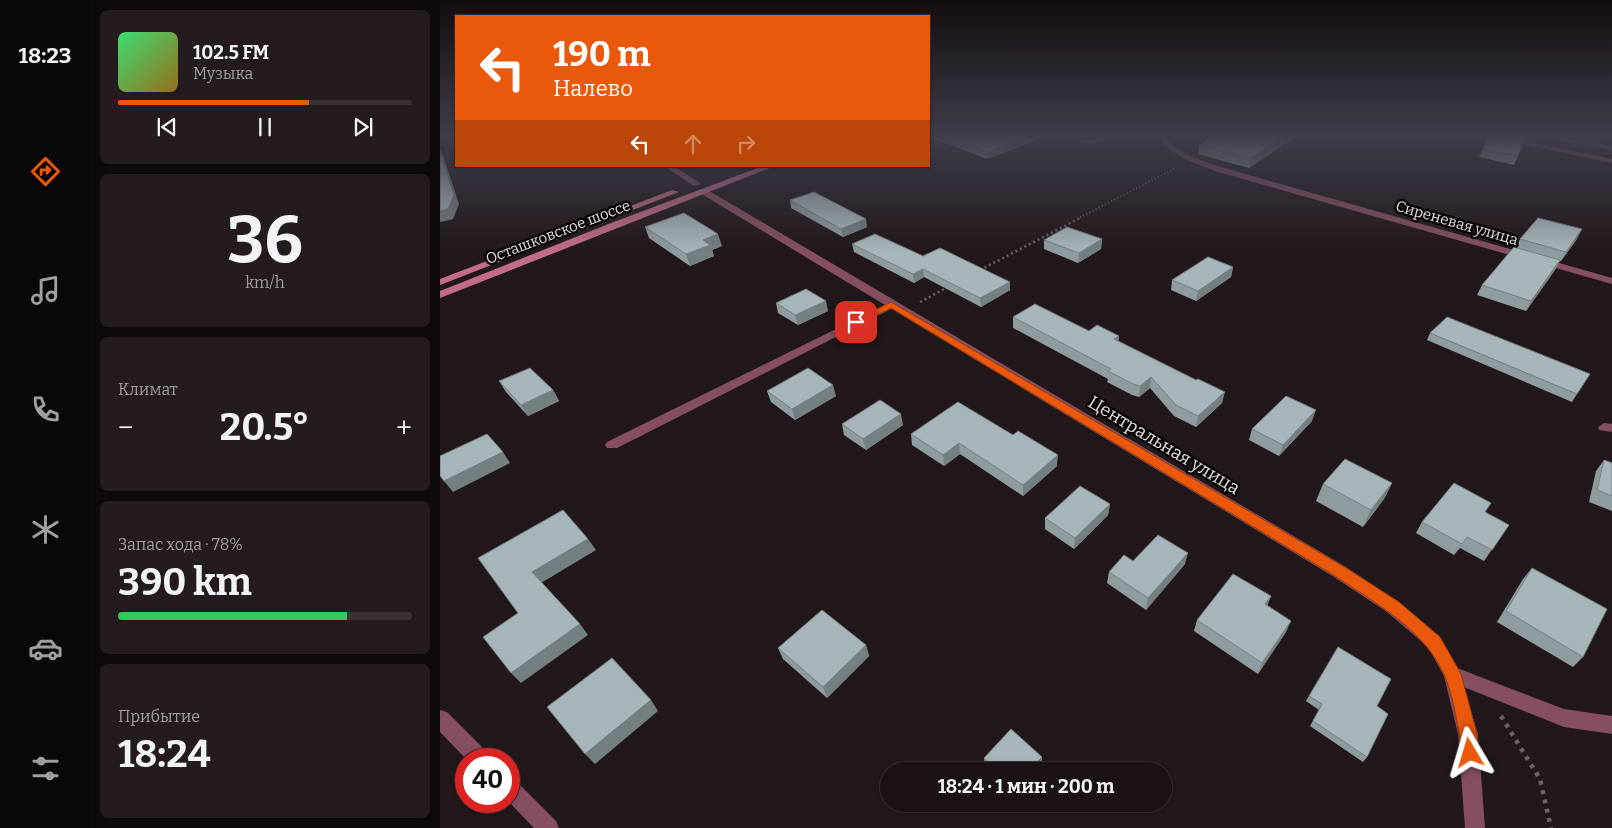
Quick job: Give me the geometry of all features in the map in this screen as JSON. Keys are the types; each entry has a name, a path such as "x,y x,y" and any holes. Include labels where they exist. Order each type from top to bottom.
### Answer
{"main road":[{"name":"Осташковское шоссе","path":"440,295 731,174"},
{"name":"Осташковское шоссе","path":"440,282 700,188 746,174"}],"street":[{"name":"Центральная улица","path":"679,174 897,308 1324,562 1394,607 1434,642 1452,674 1468,734 1475,828"},
{"name":"Сиреневая улица","path":"1235,174 1612,281"},
{"path":"612,444 897,308"},
{"path":"1452,674 1564,718 1612,725"},
{"path":"440,719 469,748"},
{"path":"520,799 549,828"}],"path":[{"path":"972,274 1165,174"},
{"path":"897,308 955,284"},
{"path":"1482,687 1540,779 1551,828"}],"building":[{"path":"440,174 447,174 454,195 448,209 440,211"},
{"path":"814,192 866,219 841,229 790,200"},
{"path":"684,213 718,234 703,240 710,245 686,254 645,227"},
{"path":"1538,218 1582,229 1566,252 1520,239"},
{"path":"1067,227 1102,239 1079,253 1044,240"},
{"path":"875,234 923,256 940,248 1010,282 980,298 923,269 913,274 852,244"},
{"path":"1514,247 1560,260 1531,301 1482,285"},
{"path":"1208,257 1233,267 1198,291 1172,280"},
{"path":"806,289 826,301 795,315 776,303"},
{"path":"1035,304 1089,331 1097,325 1119,336 1114,339 1196,380 1198,379 1225,392 1198,416 1176,405 1151,377 1140,386 1133,384 1108,371 1111,369 1013,317"},
{"path":"1447,317 1590,374 1577,394 1430,333"},
{"path":"530,368 553,390 521,405 499,381"},
{"path":"808,368 833,385 792,409 767,391"},
{"path":"1286,396 1316,410 1283,445 1252,429"},
{"path":"880,400 901,414 863,439 842,424"},
{"path":"958,402 1013,435 1018,431 1058,455 1023,485 959,443 943,455 911,434"},
{"path":"487,434 503,452 444,481 440,476 440,456"},
{"path":"1345,459 1392,483 1371,510 1323,484"},
{"path":"1604,460 1612,463 1612,496 1597,490"},
{"path":"1454,483 1491,503 1485,512 1509,525 1492,550 1467,537 1462,544 1422,522"},
{"path":"1080,486 1110,504 1075,538 1045,518"},
{"path":"563,510 588,539 532,572 580,624 511,673 483,637 518,613 478,558"},
{"path":"1158,535 1188,553 1148,598 1109,572 1124,555 1133,561"},
{"path":"1532,568 1607,609 1583,657 1506,611"},
{"path":"1233,574 1271,596 1265,604 1291,621 1262,663 1197,620"},
{"path":"822,610 866,645 823,687 778,648"},
{"path":"1338,647 1391,679 1377,706 1388,714 1367,757 1313,721 1322,704 1309,696"},
{"path":"612,658 651,700 585,754 547,707"},
{"path":"1011,729 1042,757 1037,762 988,762 984,758"}],"route":[{"path":"856,322 891,305 1340,572 1394,607 1434,642 1452,674 1468,734 1470,753"}]}
